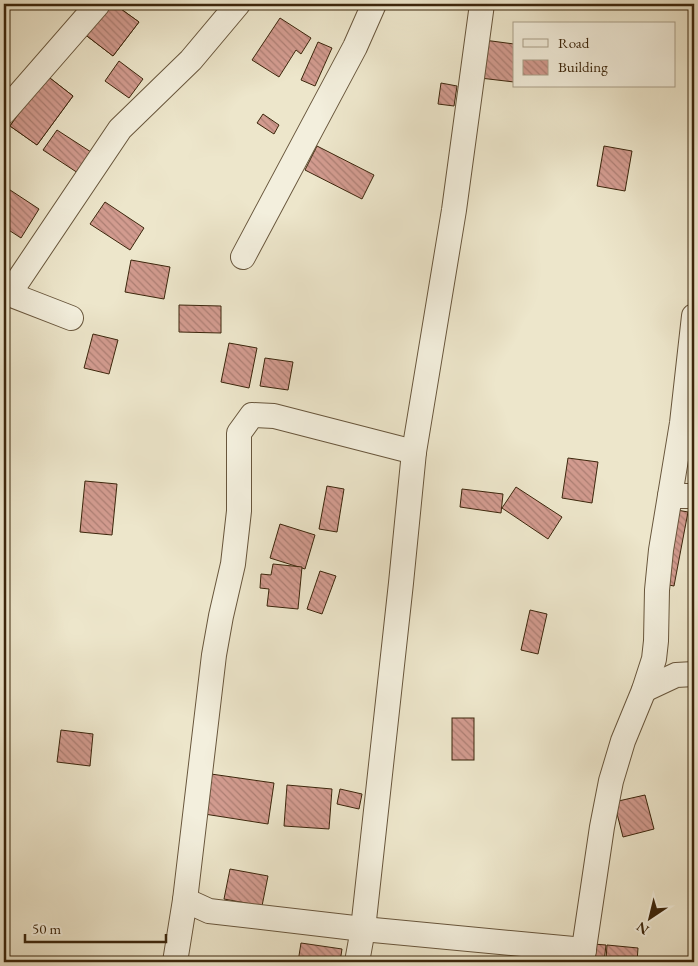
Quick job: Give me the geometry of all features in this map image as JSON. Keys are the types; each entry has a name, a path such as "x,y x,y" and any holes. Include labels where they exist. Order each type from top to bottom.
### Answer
{"street":[{"path":"4,112 98,4"},
{"path":"71,318 6,293 120,129 191,60 238,4"},
{"path":"243,257 355,47 374,4"},
{"path":"357,962 363,930 414,452 454,210 482,4"},
{"path":"186,900 209,911 583,956 602,826 611,781 623,741 644,690 654,659 661,550 682,424 694,316"},
{"path":"175,962 186,900 214,655 234,555 239,511 239,433 252,415 274,416 414,452"},
{"path":"670,496 694,496"},
{"path":"654,659 685,674"},
{"path":"644,690 685,674"},
{"path":"181,927 209,911"}],"building":[{"path":"105,4 114,4 139,22 113,56 83,33"},
{"path":"105,4 114,4 139,22 113,56 83,33"},
{"path":"280,18 311,38 301,54 296,50 279,77 252,60"},
{"path":"484,40 513,44 513,82 480,78"},
{"path":"318,42 332,48 315,86 301,80"},
{"path":"119,61 143,79 129,98 105,81"},
{"path":"46,75 73,96 37,145 10,126"},
{"path":"46,75 73,96 37,145 10,126"},
{"path":"441,83 457,86 454,106 438,104"},
{"path":"263,114 279,125 274,134 257,123"},
{"path":"57,130 91,152 78,173 43,150"},
{"path":"317,146 374,175 362,199 305,170"},
{"path":"604,146 632,151 625,191 597,186"},
{"path":"4,186 39,209 21,238 4,227"},
{"path":"105,202 144,228 130,250 90,224"},
{"path":"131,260 170,267 164,299 125,292"},
{"path":"179,305 221,306 221,333 179,332"},
{"path":"93,334 118,340 109,374 84,368"},
{"path":"229,343 257,348 249,388 221,382"},
{"path":"265,358 293,362 288,390 260,386"},
{"path":"568,458 598,462 592,503 562,498"},
{"path":"85,481 117,484 112,535 80,532"},
{"path":"327,486 344,489 337,532 319,529"},
{"path":"516,487 562,517 548,539 502,508"},
{"path":"462,489 503,494 501,513 460,507"},
{"path":"666,508 688,512 674,586 653,582"},
{"path":"280,524 315,535 305,569 270,558"},
{"path":"273,564 302,567 298,609 267,606 269,589 260,588 261,574 271,575"},
{"path":"320,571 336,576 322,614 307,609"},
{"path":"530,610 547,614 538,654 521,650"},
{"path":"452,718 474,718 474,760 452,760"},
{"path":"61,730 93,734 90,766 57,762"},
{"path":"204,773 274,783 268,824 198,813"},
{"path":"287,785 332,789 329,829 284,826"},
{"path":"340,789 362,794 359,809 337,804"},
{"path":"645,795 654,829 623,837 614,802"},
{"path":"230,869 268,876 262,906 224,899"},
{"path":"301,943 342,949 340,962 298,962"},
{"path":"593,944 606,945 604,962 591,962"},
{"path":"607,945 638,948 637,962 606,960"}]}
